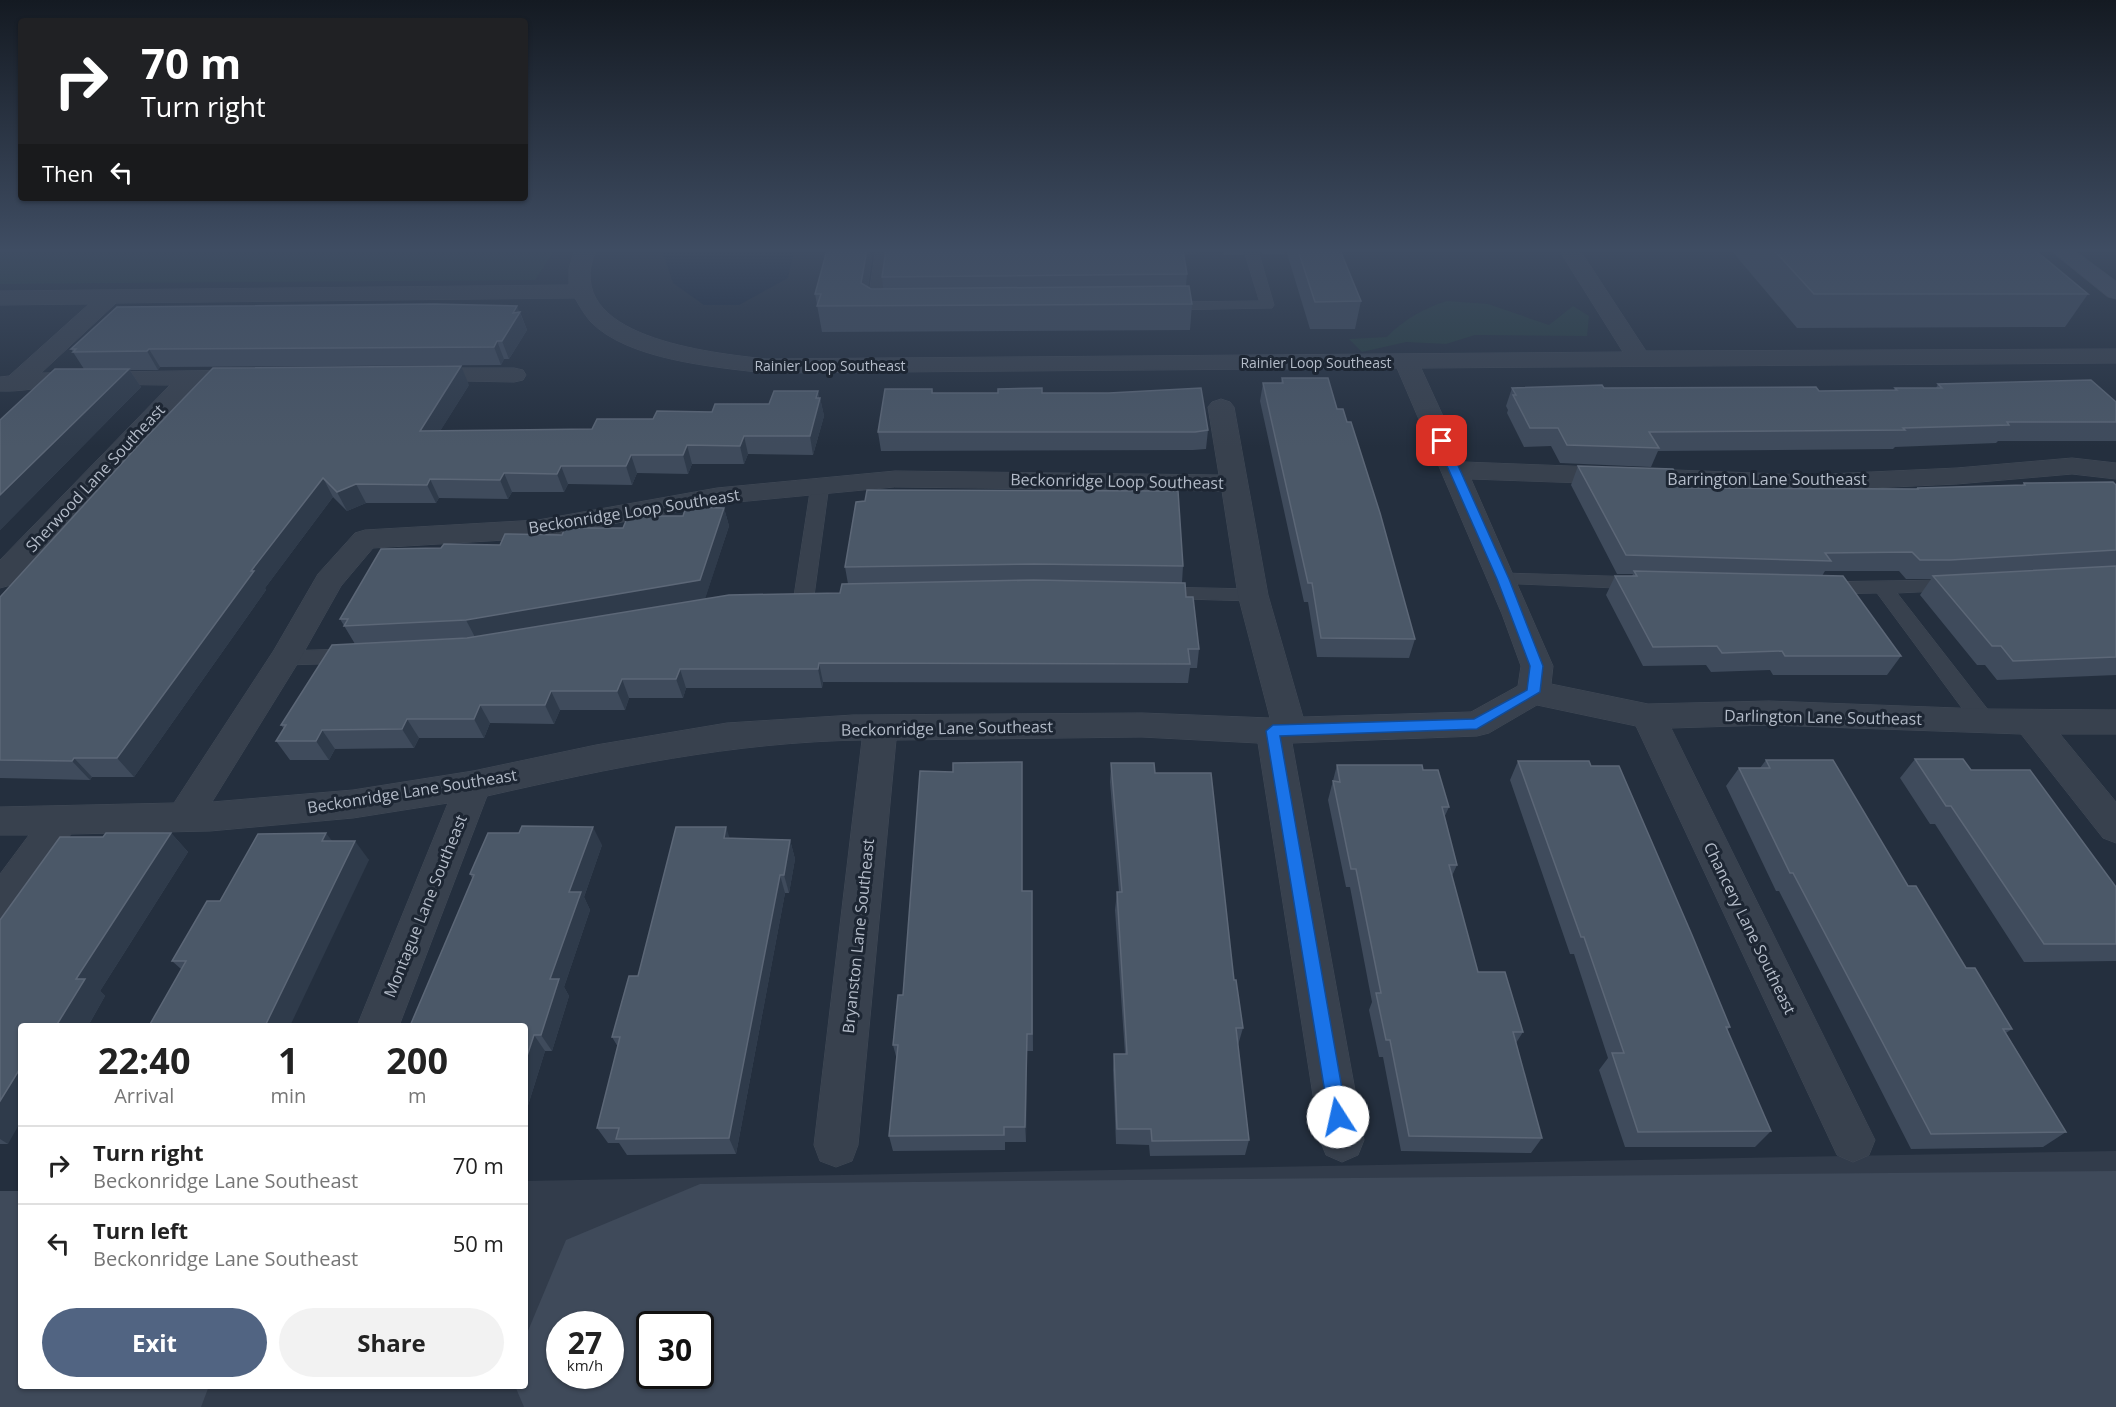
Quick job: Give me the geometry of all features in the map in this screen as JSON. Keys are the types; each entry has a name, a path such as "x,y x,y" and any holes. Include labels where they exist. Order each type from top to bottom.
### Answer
{"street":[{"path":"6,388 89,316"},
{"name":"Rainier Loop Southeast","path":"598,316 626,334 672,351 714,361 766,366 1638,357 2116,356"},
{"path":"1611,316 1638,357"},
{"path":"1406,361 1503,579 1537,666 1533,692"},
{"path":"398,376 514,375"},
{"path":"6,388 65,378 271,377"},
{"name":"Sherwood Lane Southeast","path":"0,579 190,378"},
{"name":"Beckonridge Loop Southeast","path":"1221,407 1253,595 1281,730 1342,1140"},
{"name":"Barrington Lane Southeast","path":"1454,470 1807,483 1957,476 2072,466 2116,471"},
{"name":"Beckonridge Loop Southeast","path":"184,818 285,658 329,581 365,539 538,529 717,496 895,479 1235,483"},
{"name":"Darlington Lane Southeast","path":"1533,692 1648,716 1769,714 1984,721 2116,722"},
{"name":"Beckonridge Lane Southeast","path":"0,821 184,818 353,804 473,785 596,758 727,736 880,728 1142,725 1281,730 1477,724 1533,692"},
{"name":"Chancery Lane Southeast","path":"1648,716 1853,1140"},
{"path":"2030,721 2116,828"},
{"name":"Bryanston Lane Southeast","path":"836,1145 880,728"},
{"name":"Montague Lane Southeast","path":"379,1023 473,785"},
{"path":"0,903 60,821"}],"lane":[{"path":"804,596 820,485"},
{"path":"1503,579 1656,583"},
{"path":"1810,588 1970,585"},
{"path":"1883,588 1984,721"},
{"path":"1137,593 1253,595"},
{"path":"781,599 827,595"},
{"path":"285,658 367,655"}],"shaded area":[{"path":"2116,1151 2116,1407 0,1407 0,1191 18,1191 18,1389 528,1389 528,1181"}],"green space":[{"path":"1413,316 1522,316 1549,325 1561,316 1589,316 1587,336 1475,335 1446,344 1406,342 1362,352 1349,339 1387,337"}],"building":[{"path":"108,316 518,316 502,341 497,341 494,347 149,349 147,351 73,352 76,349 71,349"},
{"path":"461,366 420,431 592,429 597,419 653,419 657,411 712,412 715,404 769,404 774,391 818,391 816,398 820,398 810,436 744,436 740,446 687,445 683,455 631,455 626,466 561,466 557,474 504,473 500,480 430,479 427,485 356,484 337,492 323,478 251,571 254,571 117,758 74,758 72,761 0,760 0,597 134,450 213,368"},
{"path":"55,369 129,369 0,495 0,420"},
{"path":"1282,378 1328,378 1337,409 1343,409 1347,422 1351,422 1380,513 1415,639 1321,638 1312,583 1308,583 1263,383 1283,383"},
{"path":"2091,380 2116,402 2116,422 2007,422 2009,425 1903,428 1905,430 1649,432 1659,448 1567,445 1558,428 1530,428 1513,395 1516,395 1512,388 1602,385 1604,388 1816,387 1819,391 1897,390 1895,388 1942,388 1938,384"},
{"path":"1042,388 1042,393 1109,393 1201,388 1208,430 1195,432 878,432 885,389 932,389 932,393 998,393 998,389"},
{"path":"1578,466 1673,469 1685,488 1919,489 1917,488 2113,482 2116,485 2116,550 1950,560 1920,560 1912,552 1825,553 1831,561 1626,555"},
{"path":"867,490 1178,491 1183,566 1034,564 845,567 856,502 865,501"},
{"path":"686,507 724,508 700,580 466,620 344,626 348,619 340,619 381,549 441,548 444,544 500,545 505,534 562,535 565,528 623,528 628,516 683,516"},
{"path":"2116,566 2116,657 2013,661 2001,646 1992,646 1933,576"},
{"path":"1634,571 1843,576 1901,656 1785,656 1782,651 1722,653 1717,646 1653,647 1615,576 1637,576"},
{"path":"1034,580 1185,583 1186,597 1193,597 1199,649 1188,649 1190,664 819,663 818,669 680,669 676,679 622,679 617,691 551,691 545,705 480,705 474,719 407,719 402,729 322,730 316,741 276,741 286,725 281,725 332,645 467,638 729,595 840,593 842,584"},
{"path":"1915,759 1963,759 1971,770 2030,770 2116,887 2116,944 2044,944 1951,806 1946,806"},
{"path":"1766,760 1833,760 1908,886 1916,886 1966,968 1975,968 2012,1029 2003,1029 2066,1132 1931,1134 1793,873 1790,873 1739,768 1770,768"},
{"path":"1518,761 1589,761 1591,766 1619,766 1692,935 1730,1027 1726,1027 1771,1131 1638,1132 1612,1053 1624,1053 1584,937 1581,937"},
{"path":"1022,762 1022,891 1032,891 1032,1034 1027,1034 1025,1127 1004,1127 1004,1135 889,1136 898,1045 893,1045 898,995 903,995 920,771 953,772 953,763"},
{"path":"1111,763 1154,763 1155,773 1211,773 1234,980 1236,980 1243,1028 1236,1028 1249,1140 1152,1141 1151,1129 1117,1129 1114,1054 1127,1054 1117,892 1122,892"},
{"path":"1337,765 1422,765 1423,770 1438,770 1449,807 1442,807 1457,865 1449,865 1478,972 1505,972 1523,1032 1513,1032 1542,1138 1409,1136 1390,1040 1386,1040 1376,993 1381,993 1356,869 1351,869 1333,781 1340,782"},
{"path":"522,826 593,827 569,892 581,892 550,979 559,979 541,1035 534,1035 528,1053 528,1023 411,1023 474,875 470,874 488,833 519,833"},
{"path":"676,827 726,827 724,838 790,840 784,875 780,875 729,1138 616,1139 619,1128 597,1128 620,1037 612,1037 629,976 638,976"},
{"path":"106,833 171,833 76,979 85,979 58,1023 18,1023 18,1072 0,1101 0,920 60,837 103,837"},
{"path":"326,833 322,841 355,841 266,1023 151,1023 186,961 172,961 207,901 220,901 258,834"}],"runway":[{"path":"714,1374 2116,1359"},
{"path":"0,1381 18,1381"}],"route":[{"path":"1338,1117 1273,731 1477,724 1533,692 1537,666 1503,579 1442,441"}]}
